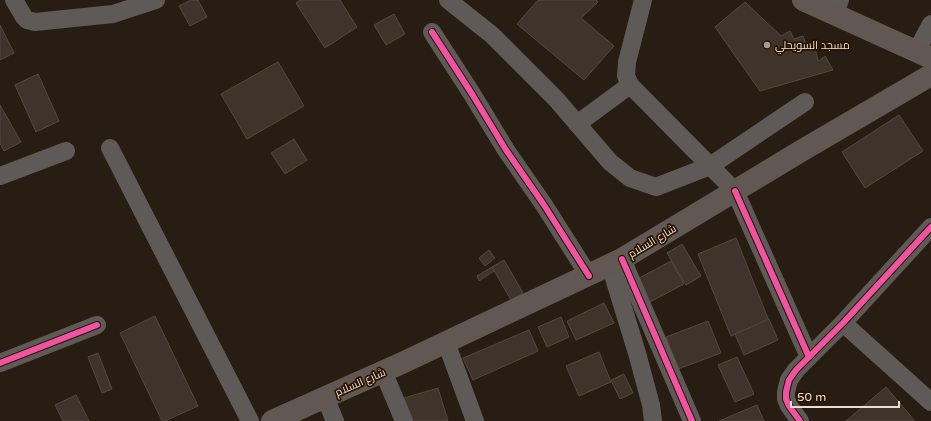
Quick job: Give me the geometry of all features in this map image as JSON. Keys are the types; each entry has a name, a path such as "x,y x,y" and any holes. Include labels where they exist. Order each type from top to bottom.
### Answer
{"main road":[{"path":"803,0 837,7 923,55"},
{"name":"شارع السلام","path":"272,421 589,276 616,262 801,150 931,75"}],"street":[{"path":"14,0 24,17 27,20 35,22 113,14 156,0"},
{"path":"448,0 492,35 556,99 610,162 630,178 656,187 710,166 805,102"},
{"path":"643,0 627,62 626,76 630,85 735,191 808,357"},
{"path":"923,55 931,24"},
{"path":"432,32 506,150 544,205 589,276"},
{"path":"577,124 630,85"},
{"path":"110,148 250,421"},
{"path":"0,176 66,151"},
{"path":"800,421 789,406 786,399 789,380 808,357 843,322 931,227"},
{"path":"616,262 637,353 651,405 653,421"},
{"path":"616,262 692,421"},
{"path":"843,322 931,402"},
{"path":"0,363 96,325"},
{"path":"446,342 475,421"},
{"path":"383,371 404,421"},
{"path":"325,397 335,421"}],"building":[{"path":"191,0 198,0 207,17 190,26 179,6"},
{"path":"300,0 340,0 357,27 325,48 296,3"},
{"path":"538,0 596,0 598,2 581,18 614,46 584,80 517,24"},
{"name":"مسجد السويحلي","path":"745,2 781,36 790,31 794,39 803,36 807,47 814,43 818,61 825,56 833,70 760,91 715,27"},
{"path":"394,14 405,34 386,45 374,25"},
{"path":"0,25 14,53 0,60"},
{"path":"278,62 304,106 247,139 221,94"},
{"path":"38,74 59,121 36,132 15,85"},
{"path":"0,105 21,142 4,151 0,143"},
{"path":"899,115 923,151 865,188 842,152"},
{"path":"294,139 307,160 285,174 271,153"},
{"path":"736,238 769,321 731,336 698,254"},
{"path":"682,244 701,276 686,285 667,253"},
{"path":"489,250 495,258 485,266 479,258"},
{"path":"504,260 523,293 511,300 492,267"},
{"path":"671,261 684,284 644,305 632,282"},
{"path":"492,267 494,271 479,281 477,276"},
{"path":"604,303 614,323 576,340 567,321"},
{"path":"155,316 198,406 165,421 162,421 120,333"},
{"path":"561,317 569,337 547,347 538,327"},
{"path":"769,319 778,340 744,355 735,334"},
{"path":"708,321 721,353 678,369 666,337"},
{"path":"529,330 538,351 473,380 463,358"},
{"path":"599,352 611,382 579,396 566,366"},
{"path":"98,353 112,389 102,393 88,357"},
{"path":"737,357 754,394 735,402 718,365"},
{"path":"624,374 633,393 620,399 611,380"},
{"path":"886,387 915,421 846,421"},
{"path":"438,388 448,421 411,421 404,398"},
{"path":"76,395 89,421 63,421 55,405"},
{"path":"757,405 764,421 719,421"}],"cycle path":[{"path":"432,32 506,150 544,205 589,276"},
{"path":"735,191 809,357"},
{"path":"800,421 789,406 786,399 789,380 796,370 843,323 931,227"},
{"path":"622,259 692,421"},
{"path":"0,363 97,325"}],"place":[{"name":"مسجد السويحلي","path":"767,45"}]}
